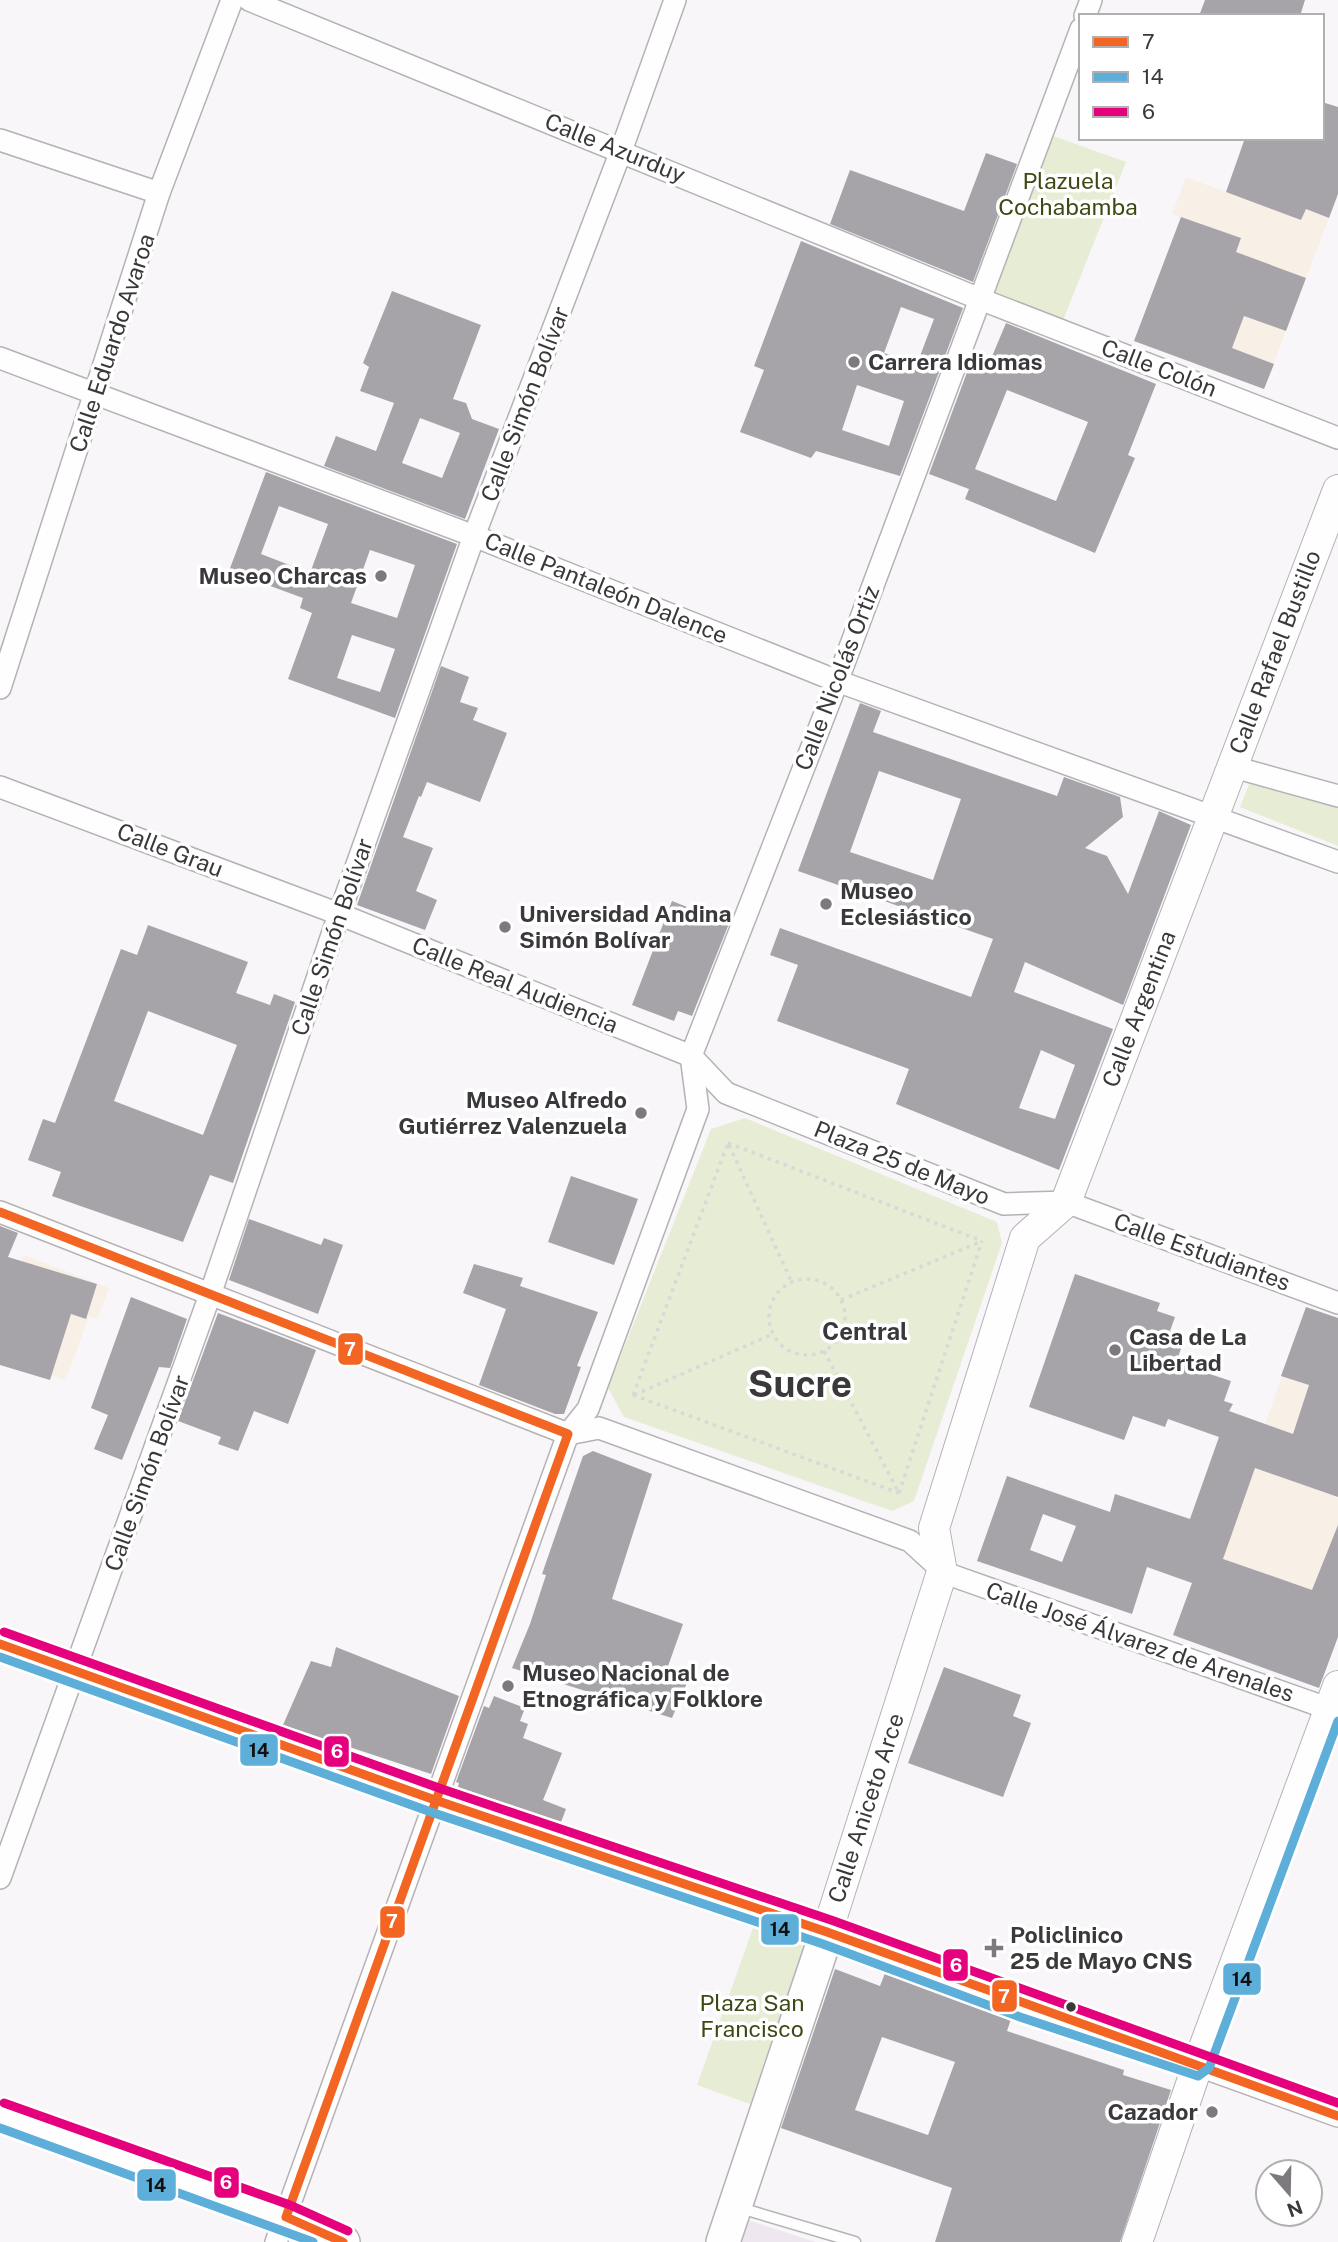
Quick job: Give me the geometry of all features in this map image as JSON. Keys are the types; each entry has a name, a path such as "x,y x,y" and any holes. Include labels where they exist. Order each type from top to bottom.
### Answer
{"main road":[{"name":"Calle Rafael Bustillo","path":"1213,815 1338,490"},
{"name":"Calle Argentina","path":"1066,1202 1213,815"},
{"path":"942,1572 934,1528 1025,1238 1066,1202"},
{"name":"Calle Aniceto Arce","path":"723,2242 827,1932 942,1572"},
{"path":"0,1644 435,1800 827,1932"},
{"path":"1137,2242 1198,2064 1335,1702"},
{"path":"0,2115 281,2230 343,2242"}],"street":[{"name":"Calle Eduardo Avaroa","path":"0,688 159,193 232,0"},
{"name":"Calle Azurduy","path":"249,0 980,299"},
{"name":"Calle Simón Bolívar","path":"0,1878 211,1292 340,914 474,536 621,150 674,0"},
{"name":"Calle Nicolás Ortiz","path":"691,1056 837,681 1079,34"},
{"path":"0,140 159,193"},
{"name":"Calle Colón","path":"980,299 1338,438"},
{"name":"Calle Pantaleón Dalence","path":"0,358 474,536 837,681 1338,862"},
{"path":"1230,766 1338,796"},
{"name":"Calle Grau","path":"0,787 340,914"},
{"name":"Calle Real Audiencia","path":"340,914 691,1056"},
{"path":"281,2230 568,1434 588,1409 698,1109 691,1056"},
{"name":"Plaza 25 de Mayo","path":"691,1056 726,1093 1004,1204 1066,1202"},
{"name":"Calle Estudiantes","path":"1066,1202 1338,1303"},
{"path":"0,1212 211,1292 568,1434 599,1428 911,1541 942,1572"},
{"name":"Calle José Álvarez de Arenales","path":"942,1572 1335,1702"},
{"path":"827,1932 1338,2116"}],"lane":[{"path":"735,2207 855,2242"}],"path":[{"path":"728,1143 982,1241"},
{"path":"728,1143 792,1283"},
{"path":"633,1395 728,1143"},
{"path":"841,1300 982,1241"},
{"path":"899,1493 982,1241"},
{"path":"814,1280 826,1284 841,1300 845,1323 841,1335 824,1351 801,1354 790,1351 773,1334 769,1322 774,1299 792,1283 814,1280"},
{"path":"633,1395 773,1334"},
{"path":"824,1351 899,1493"},
{"path":"633,1395 899,1493"}],"shaded area":[{"path":"1186,177 1301,220 1306,209 1329,218 1264,389 1134,341 1181,218 1172,214"},
{"path":"24,1255 109,1288 97,1319 89,1316 66,1380 0,1359 0,1319"},
{"path":"1306,1307 1338,1318 1338,1636 1169,1575 1229,1411 1265,1424"},
{"path":"741,2218 816,2242 733,2242"}],"green space":[{"name":"Plazuela Cochabamba","path":"1045,133 1126,162 1062,323 994,298 991,286"},
{"path":"1250,782 1338,806 1338,846 1240,807"},
{"path":"745,1118 997,1222 1002,1243 914,1501 892,1511 624,1417 608,1388 711,1129"},
{"name":"Plaza San Francisco","path":"753,1928 806,1947 750,2104 697,2085"}],"building":[{"path":"1205,0 1305,0 1301,14 1200,14"},
{"path":"1324,103 1338,107 1338,194 1329,218 1306,209 1301,220 1226,192 1244,140 1324,140"},
{"path":"986,153 1017,164 973,282 830,224 850,170 964,211"},
{"path":"1181,217 1241,238 1236,252 1306,278 1286,331 1244,316 1232,348 1274,364 1264,389 1134,341"},
{"path":"801,241 963,308 900,476 816,451 811,458 740,432 764,370 754,366","holes":["901,307 934,319 917,364 884,353","857,385 904,401 889,446 842,430"]},
{"path":"392,291 481,325 453,399 466,403 472,419 499,429 465,519 324,466 336,436 376,451 394,403 360,391 369,367 363,363","holes":["420,418 460,433 442,478 402,463"]},
{"path":"1006,323 1156,384 1128,455 1135,458 1095,553 965,499 969,489 929,474 972,359 988,366","holes":["1007,390 1088,422 1056,501 975,469"]},
{"path":"266,472 457,544 395,718 288,679 312,613 300,608 303,598 229,571","holes":["279,506 328,524 310,573 261,554","370,550 415,565 397,618 351,603","352,635 395,649 380,692 337,678"]},
{"path":"441,666 469,677 460,702 478,708 473,720 507,733 480,802 427,782 421,797 419,796 403,837 433,848 416,891 437,900 425,930 357,905"},
{"path":"860,703 881,711 873,732 1057,796 1064,777 1120,797 1123,817 1085,848 1107,856 1128,894 1159,811 1191,825 1123,1005 1025,962 1014,992 1113,1029 1059,1170 896,1104 909,1069 777,1021 798,965 770,955 780,928 971,997 993,939 798,871","holes":["879,771 961,799 933,880 850,852","1041,1050 1075,1065 1055,1119 1019,1108"]},
{"path":"672,901 710,916 713,909 732,916 692,1016 678,1011 674,1021 632,1005"},
{"path":"148,925 248,962 236,993 270,1005 274,994 295,1002 233,1183 210,1175 183,1242 52,1196 61,1172 28,1160 43,1119 55,1123 121,949 137,955","holes":["148,1011 237,1045 203,1135 114,1101"]},
{"path":"571,1176 638,1199 614,1265 548,1242"},
{"path":"249,1219 321,1245 324,1238 343,1245 318,1314 229,1280"},
{"path":"0,1226 18,1233 8,1257 97,1284 86,1319 71,1314 50,1380 0,1365"},
{"path":"474,1264 523,1278 520,1286 598,1312 577,1366 581,1367 564,1414 555,1414 479,1385 506,1309 463,1293"},
{"path":"1075,1274 1160,1303 1157,1311 1175,1317 1170,1331 1185,1337 1176,1363 1231,1381 1224,1401 1233,1404 1229,1411 1293,1434 1309,1385 1281,1376 1306,1307 1338,1318 1338,1497 1255,1468 1223,1559 1312,1590 1338,1525 1338,1637 1319,1688 1173,1635 1192,1583 1147,1567 1132,1614 977,1561 1007,1476 1110,1512 1115,1494 1190,1519 1219,1437 1168,1419 1165,1427 1133,1416 1124,1440 1029,1407","holes":["1043,1514 1076,1526 1062,1562 1030,1550"]},
{"path":"131,1297 187,1319 170,1368 159,1367 122,1460 94,1449 108,1415 91,1408"},
{"path":"218,1313 316,1350 288,1424 254,1411 238,1451 218,1444 221,1437 178,1421"},
{"path":"593,1451 652,1474 612,1599 683,1624 667,1669 690,1676 672,1718 512,1668 530,1624 546,1575 542,1574 583,1456"},
{"path":"336,1647 459,1696 431,1774 283,1725 311,1661 331,1667"},
{"path":"944,1667 1021,1695 1013,1716 1031,1723 1003,1797 908,1763"},
{"path":"494,1696 525,1708 520,1721 528,1724 523,1738 562,1753 543,1800 566,1809 561,1822 458,1787 459,1783 456,1782 484,1706 489,1708"},
{"path":"887,1968 1013,2013 1007,2031 1124,2070 1123,2075 1171,2090 1120,2242 935,2242 952,2188 781,2128 835,1969 880,1986","holes":["882,2037 955,2062 928,2135 855,2110"]}],"transit line":[{"name":"7","path":"0,1212 568,1434 286,2217 343,2242"},
{"name":"6","path":"4,1632 439,1788 831,1920 1338,2103"},
{"name":"7","path":"0,1644 435,1800 827,1932 1338,2116"},
{"name":"14","path":"0,1657 431,1812 823,1944 1020,2017 1198,2076 1209,2068 1338,1721"},
{"name":"6","path":"4,2103 290,2205 348,2231"},
{"name":"14","path":"0,2128 313,2242"}],"place":[{"name":"Carrera Idiomas","path":"854,362"},
{"name":"Museo Charcas","path":"381,576"},
{"name":"Museo Eclesiástico","path":"826,904"},
{"name":"Universidad Andina Simón Bolívar","path":"505,927"},
{"name":"Museo Alfredo Gutiérrez Valenzuela","path":"641,1113"},
{"name":"Casa de La Libertad","path":"1115,1350"},
{"name":"Museo Nacional de Etnográfica y Folklore","path":"508,1686"},
{"name":"Policlinico 25 de Mayo CNS","path":"994,1948"},
{"name":"Cazador","path":"1212,2112"}],"district":[{"name":"Central","path":"865,1332"},
{"name":"Sucre","path":"800,1384"}]}
